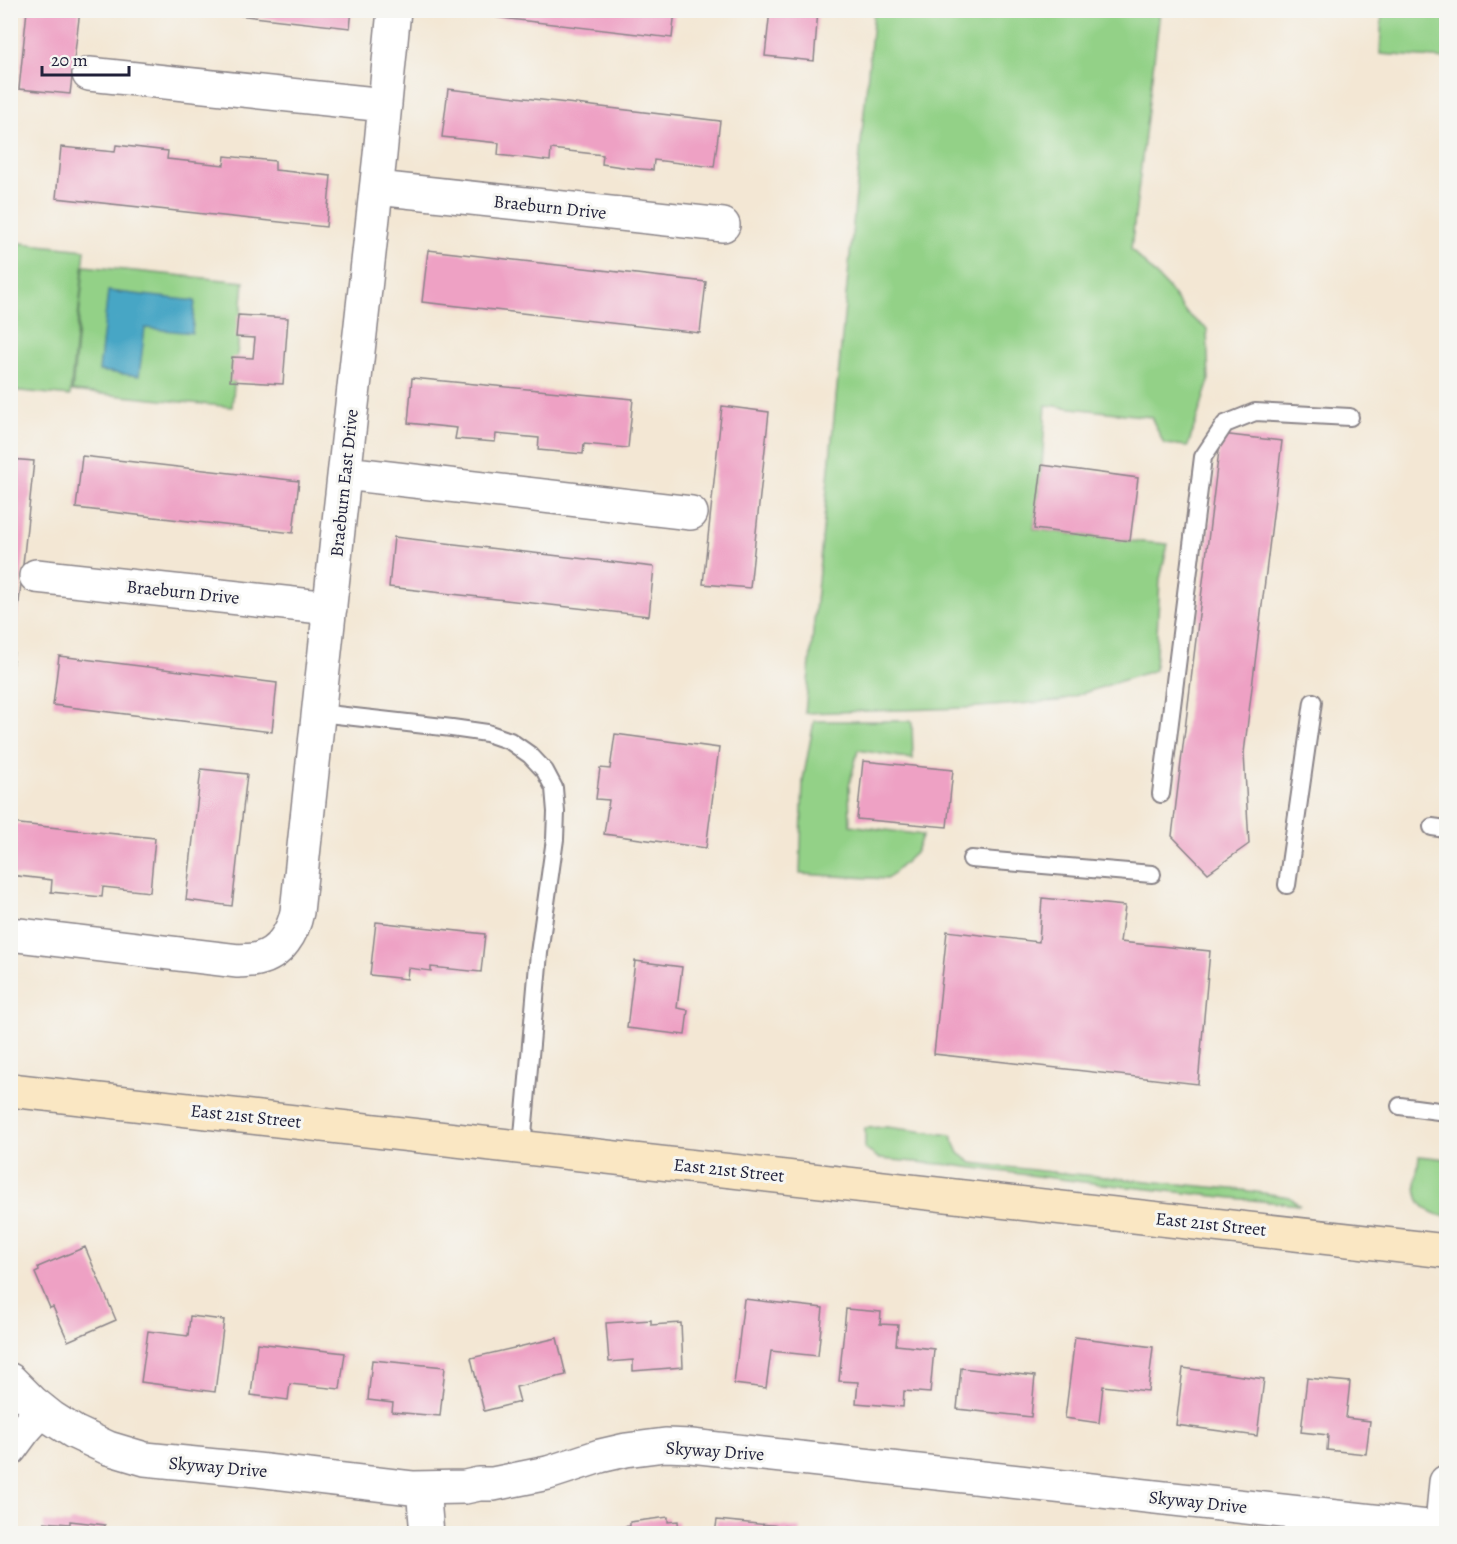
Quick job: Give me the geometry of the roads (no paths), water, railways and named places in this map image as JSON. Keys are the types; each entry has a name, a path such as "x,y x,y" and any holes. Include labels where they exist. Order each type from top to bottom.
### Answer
{"main road":[{"name":"East 21st Street","path":"10,1090 1446,1251"}],"street":[{"name":"Braeburn East Drive","path":"10,934 238,961 258,959 272,952 293,929 297,912 377,188 394,10"},
{"path":"89,74 385,105"},
{"name":"Braeburn Drive","path":"377,188 723,225"},
{"path":"345,473 691,513"},
{"name":"Braeburn Drive","path":"36,576 330,608"},
{"name":"Skyway Drive","path":"10,1380 32,1402 74,1432 108,1448 145,1459 412,1488 493,1484 548,1473 617,1452 665,1445 691,1446 1443,1531"},
{"path":"10,1449 42,1410"},
{"path":"1443,1531 1446,1482"},
{"path":"423,1488 427,1533"}],"lane":[{"path":"1161,794 1203,457 1225,424 1255,412 1350,417"},
{"path":"1287,885 1313,702"},
{"path":"319,713 452,728 487,734 510,741 530,755 545,771 554,788 555,839 539,954 522,1147"},
{"path":"971,859 1152,874"},
{"path":"1400,1106 1446,1112"}],"water":[{"path":"108,291 195,301 192,333 145,328 139,376 99,371"}]}
